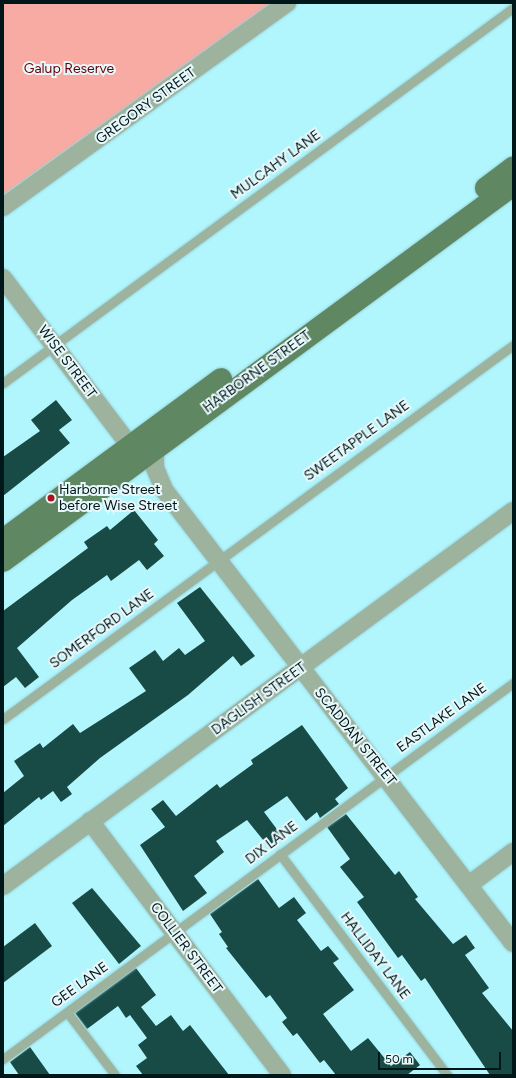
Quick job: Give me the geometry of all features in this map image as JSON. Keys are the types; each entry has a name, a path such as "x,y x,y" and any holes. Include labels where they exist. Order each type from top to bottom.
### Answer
{"main road":[{"name":"HARBORNE STREET","path":"3,540 513,168"},
{"name":"HARBORNE STREET","path":"3,561 513,186"}],"street":[{"name":"GREGORY STREET","path":"3,207 287,3"},
{"name":"WISE STREET","path":"3,278 130,446"},
{"name":"SCADDAN STREET","path":"155,448 155,468 165,491 470,884 513,943"},
{"name":"DAGLISH STREET","path":"3,886 513,511"},
{"name":"COLLIER STREET","path":"90,821 282,1075"},
{"path":"470,884 513,852"}],"lane":[{"name":"MULCAHY LANE","path":"3,384 513,8"},
{"name":"SWEETAPPLE LANE","path":"218,561 513,345"},
{"name":"SOMERFORD LANE","path":"3,719 218,561"},
{"name":"EASTLAKE LANE","path":"386,775 513,683"},
{"name":"DIX LANE","path":"174,933 386,775"},
{"name":"HALLIDAY LANE","path":"280,854 447,1075"},
{"name":"GEE LANE","path":"3,1059 174,933"},
{"path":"67,1012 115,1075"}],"green space":[{"name":"Galup Reserve","path":"3,3 272,3 3,195"}],"building":[{"path":"56,400 72,420 59,430 70,443 3,496 3,457 40,431 31,420"},
{"path":"134,510 158,540 154,544 164,556 147,570 139,560 111,581 107,575 72,600 17,648 39,677 25,688 16,677 3,687 3,611 88,548 84,542 107,526 110,530"},
{"path":"200,587 255,656 241,666 233,656 188,695 100,758 67,787 72,794 61,802 53,791 41,800 39,797 3,826 3,793 24,776 14,761 40,743 43,748 73,724 80,733 146,691 129,668 155,650 163,661 179,648 185,655 205,641 177,603"},
{"path":"302,725 348,788 335,799 339,804 320,818 317,812 306,821 287,796 264,812 282,836 268,846 247,820 216,841 224,852 194,876 207,893 183,911 140,845 165,827 151,809 163,800 176,816 217,784 220,788 253,764 251,760"},
{"path":"346,814 395,875 399,871 418,897 415,899 453,944 466,935 475,948 465,955 489,988 482,993 513,1031 513,1075 490,1075 425,978 421,981 402,955 398,958 357,902 364,897 340,867 350,859 327,827"},
{"path":"258,879 279,908 294,897 306,913 297,920 321,951 328,946 339,959 333,963 354,990 323,1014 351,1051 368,1038 391,1066 410,1052 420,1065 407,1075 336,1075 324,1060 320,1063 297,1033 293,1036 282,1022 287,1018 270,995 266,998 226,948 228,947 219,934 222,932 210,914"},
{"path":"92,888 141,946 119,964 72,903"},
{"path":"35,923 52,946 3,983 3,947"},
{"path":"136,968 156,995 141,1007 156,1026 171,1015 183,1031 190,1025 229,1075 143,1075 136,1066 147,1058 138,1045 147,1038 130,1015 126,1018 118,1006 87,1029 75,1013"},
{"path":"30,1047 50,1075 19,1075 10,1062"}],"place":[{"name":"Harborne Street before Wise Street","path":"51,498"}]}
